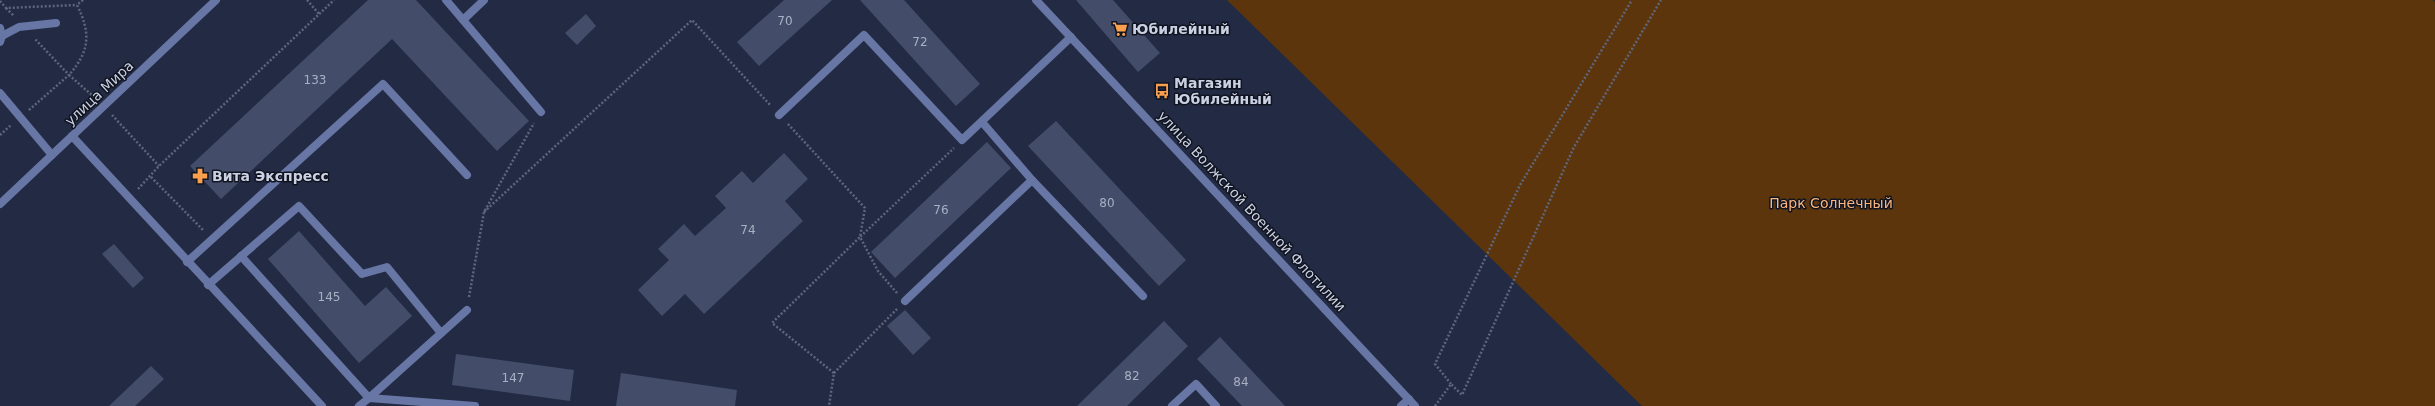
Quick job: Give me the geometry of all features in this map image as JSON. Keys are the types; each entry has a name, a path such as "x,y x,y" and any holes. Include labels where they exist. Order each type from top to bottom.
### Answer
{"street":[{"name":"улица Мира","path":"0,204 216,0"},
{"path":"446,0 541,112"},
{"path":"462,20 484,0"},
{"name":"улица Волжской Военной Флотилии","path":"1036,0 1415,406"},
{"path":"1,35 24,27 56,23"},
{"path":"779,115 864,35 962,140 1071,37"},
{"path":"187,262 383,84 467,175"},
{"path":"0,92 52,155"},
{"path":"982,122 1032,180 1143,296"},
{"path":"72,136 187,262 322,406"},
{"path":"905,301 1032,180"},
{"path":"208,284 299,206 362,274 387,267 441,333"},
{"path":"241,256 368,398 475,406"},
{"path":"359,406 466,310"},
{"path":"1172,406 1196,384 1216,406"},
{"path":"1401,406 1409,399"}],"path":[{"path":"6,8 77,6 83,0"},
{"path":"307,0 319,14"},
{"path":"128,198 151,176 159,166 334,0"},
{"path":"1632,0 1520,184 1434,364 1462,395 1574,147 1661,0"},
{"path":"0,1 69,75 104,106 159,166"},
{"path":"0,135 69,75 79,63 85,46 87,24 77,6"},
{"path":"484,212 692,20 865,208 860,237 878,271 905,301 834,373 829,406"},
{"path":"466,310 484,212 541,112"},
{"path":"834,373 772,323 962,140"},
{"path":"151,176 212,239"},
{"path":"1435,406 1451,384"}],"green space":[{"name":"Парк Солнечный","path":"1227,0 2433,0 2435,2 2435,406 1642,406"}],"building":[{"path":"368,0 416,0 529,121 497,151 392,39 221,199 190,166"},
{"path":"784,0 832,0 759,66 737,42"},
{"path":"860,0 904,0 980,84 956,106"},
{"name":"Юбилейный","path":"1076,0 1113,0 1160,53 1138,72"},
{"path":"586,14 596,26 577,45 565,33"},
{"path":"1056,121 1186,260 1159,286 1028,146"},
{"path":"987,142 1011,168 895,278 871,252"},
{"path":"784,153 808,179 785,201 803,221 704,314 685,294 662,316 638,290 669,260 658,249 684,224 695,236 726,208 715,196 742,171 753,183"},
{"path":"299,231 365,306 386,287 412,316 359,363 268,259"},
{"path":"114,244 144,278 133,288 102,254"},
{"path":"905,310 931,338 913,355 887,326"},
{"path":"1164,321 1188,346 1127,406 1077,406"},
{"path":"1220,337 1285,406 1242,406 1197,359"},
{"path":"456,354 574,370 570,401 452,385"},
{"path":"151,366 164,379 135,406 109,406"},
{"path":"621,373 737,390 735,406 616,406"}],"place":[{"name":"Юбилейный","path":"1120,29"},
{"name":"Магазин Юбилейный","path":"1162,91"},
{"name":"Вита Экспресс","path":"200,176"}]}
